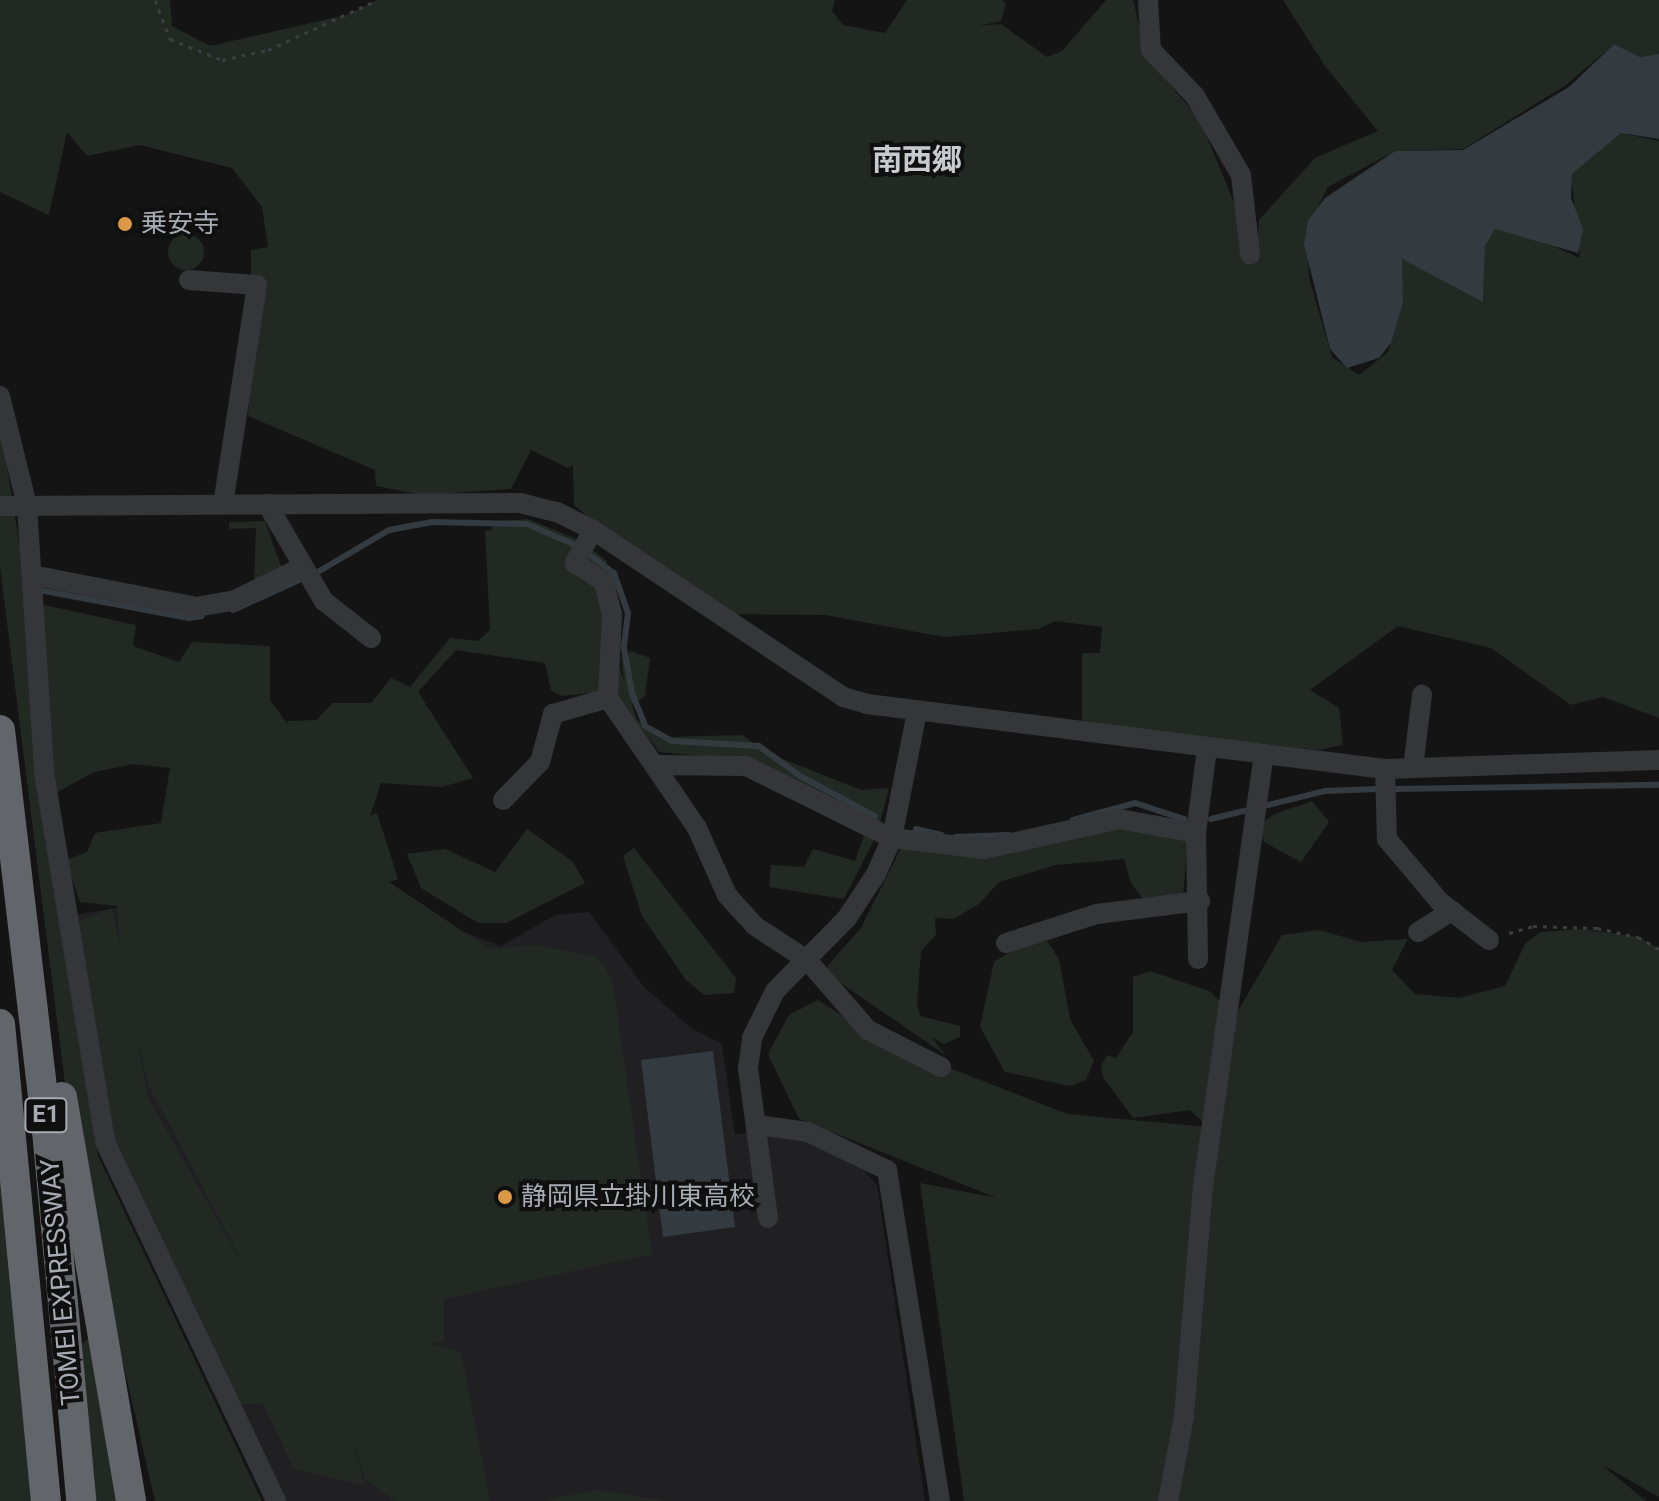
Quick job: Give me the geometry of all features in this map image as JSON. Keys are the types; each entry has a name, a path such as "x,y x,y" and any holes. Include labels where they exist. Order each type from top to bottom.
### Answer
{"highway":[{"name":"TOMEI EXPRESSWAY","path":"0,730 47,1131 81,1501"},
{"path":"8,792 131,1501"},
{"name":"TOMEI EXPRESSWAY","path":"0,1024 46,1501"}],"street":[{"path":"1148,0 1151,50 1195,96 1241,175 1250,254"},
{"path":"189,280 257,285 223,504"},
{"path":"0,396 27,506 44,772 105,1142 276,1501"},
{"path":"0,506 520,503 557,512 593,530 843,697 917,712 1385,769 1659,760"},
{"path":"267,504 324,601 371,638"},
{"path":"593,530 575,563 604,582 612,615 608,698 697,828 727,895 755,926 807,960 868,1030 941,1067"},
{"path":"32,575 196,607 235,600 302,567"},
{"path":"1413,768 1422,695"},
{"path":"503,800 540,762 553,714 608,698"},
{"path":"768,1218 748,1068 752,1038 775,991 847,918 892,838 917,712"},
{"path":"1198,959 1200,901 1196,833 1207,748"},
{"path":"1168,1501 1184,1416 1203,1187 1264,755"},
{"path":"655,765 746,766 892,838 984,849 1119,819 1196,833"},
{"path":"1385,769 1387,839 1452,911 1489,940"},
{"path":"1006,943 1097,914 1200,901"},
{"path":"1418,932 1452,911"},
{"path":"757,1125 808,1132 887,1170 940,1501"}],"path":[{"path":"155,0 170,39 222,60 268,50 377,0"},
{"path":"1489,940 1533,926 1597,928 1638,937 1659,949"}],"shaded area":[{"path":"0,0 170,0 172,26 210,46 346,15 377,0 835,0 832,11 843,25 885,33 907,0 1001,0 1006,3 1001,21 978,26 1001,24 1047,57 1062,51 1106,0 1133,0 1147,58 1200,120 1257,259 1259,220 1315,158 1378,131 1325,66 1283,0 1659,0 1659,55 1640,57 1614,44 1566,85 1463,149 1395,151 1328,187 1307,229 1309,278 1332,357 1359,375 1388,352 1403,303 1401,258 1483,301 1485,246 1495,228 1521,232 1580,258 1571,174 1621,133 1659,141 1659,718 1603,697 1571,705 1491,648 1398,626 1310,690 1339,708 1343,745 1318,750 1082,723 1082,653 1100,653 1102,627 1055,621 1038,629 944,637 826,615 718,614 643,564 574,505 573,465 568,468 531,450 511,489 423,495 376,486 375,470 248,416 257,285 251,275 251,250 268,247 262,207 232,168 140,145 87,156 67,132 49,215 0,192"},
{"path":"1614,44 1640,57 1659,54 1659,139 1621,133 1572,174 1571,198 1583,229 1578,253 1495,229 1485,246 1483,302 1402,259 1403,303 1391,343 1379,358 1347,368 1330,349 1304,244 1308,221 1325,198 1395,151 1463,150 1569,87"},
{"path":"186,234 199,239 204,252 199,265 186,270 173,265 168,252 173,239"},
{"name":"静岡県立掛川東高校","path":"0,422 19,542 40,604 136,625 133,646 179,662 192,642 270,646 270,700 288,725 287,721 317,720 332,703 371,703 391,678 410,687 450,638 478,641 490,630 485,531 492,530 490,522 528,519 579,540 606,560 615,599 616,656 624,681 621,657 631,651 650,658 645,696 632,705 637,720 665,737 742,735 768,753 861,790 889,788 877,834 844,899 769,887 771,865 804,867 813,849 855,861 866,829 747,760 659,752 612,691 561,696 551,690 545,663 456,650 418,692 473,778 442,787 381,783 370,816 377,813 398,879 389,882 489,949 534,945 597,957 612,978 652,1254 444,1299 444,1341 430,1344 461,1352 490,1501 395,1501 365,1479 350,1430 364,1485 294,1469 263,1404 237,1404 105,1142 71,950 98,1156 262,1501 155,1501 73,1147 0,567","holes":["133,764 170,768 161,823 95,833 87,852 66,860 80,902 117,906 120,948 112,908 69,925 52,795 94,772","134,1021 148,1084 256,1288 148,1098"]},
{"path":"265,521 282,569 254,582 256,528 229,529 229,522"},
{"path":"1312,801 1329,822 1301,862 1264,842 1260,825 1272,815"},
{"path":"1127,810 1163,819 1188,836 1183,897 1146,903 1131,883 1124,859 1056,865 999,882 979,904 953,919 935,918 936,935 921,951 917,1003 920,1016 960,1026 960,1037 944,1044 931,1037 947,1056 823,971 861,928 907,836 961,853 1082,826"},
{"path":"527,829 573,862 585,883 506,923 478,923 421,888 407,854 445,849 495,872"},
{"path":"634,848 736,978 734,993 704,995 686,980 642,916 623,856"},
{"name":"静岡県立掛川東高校","path":"389,882 462,931 501,946 555,915 589,912 644,987 691,1028 722,1044 735,1135 775,1128 844,1148 877,1185 925,1501 276,1501 67,916 160,901 176,887 240,917"},
{"path":"1582,929 1638,937 1659,949 1659,1497 1601,1464 1646,1501 964,1501 920,1183 997,1198 799,1119 768,1054 789,1015 818,1000 881,1041 1067,1114 1208,1127 1190,1110 1133,1118 1103,1077 1101,1066 1107,1055 1116,1058 1133,1032 1133,977 1150,971 1209,991 1225,1006 1215,1051 1282,935 1319,930 1361,942 1408,939 1392,970 1415,994 1459,998 1505,986 1525,944 1540,932"},
{"path":"1047,941 1059,959 1070,1019 1094,1061 1086,1080 1070,1086 1005,1072 980,1027 994,962 1025,943"},
{"path":"713,1051 735,1227 663,1237 641,1060"},
{"path":"0,1148 2,1166 31,1501 0,1501"},
{"path":"90,1337 117,1501 95,1501 79,1346"},
{"path":"597,1490 669,1501 542,1501"}],"waterway":[{"path":"316,573 389,530 432,522 527,524 577,546"},
{"path":"587,553 614,573 628,613 624,648 632,693 645,726 672,741 759,746 800,776 875,816"},
{"path":"233,610 299,580"},
{"path":"39,590 189,618 202,616"},
{"path":"1394,789 1659,785"},
{"path":"1211,819 1325,791 1377,789"},
{"path":"1073,820 1135,803 1184,819"},
{"path":"916,829 941,835"},
{"path":"956,837 1008,835"}],"place":[{"name":"乗安寺","path":"125,224"},
{"name":"静岡県立掛川東高校","path":"505,1197"}],"district":[{"name":"南西郷","path":"917,160"}]}
